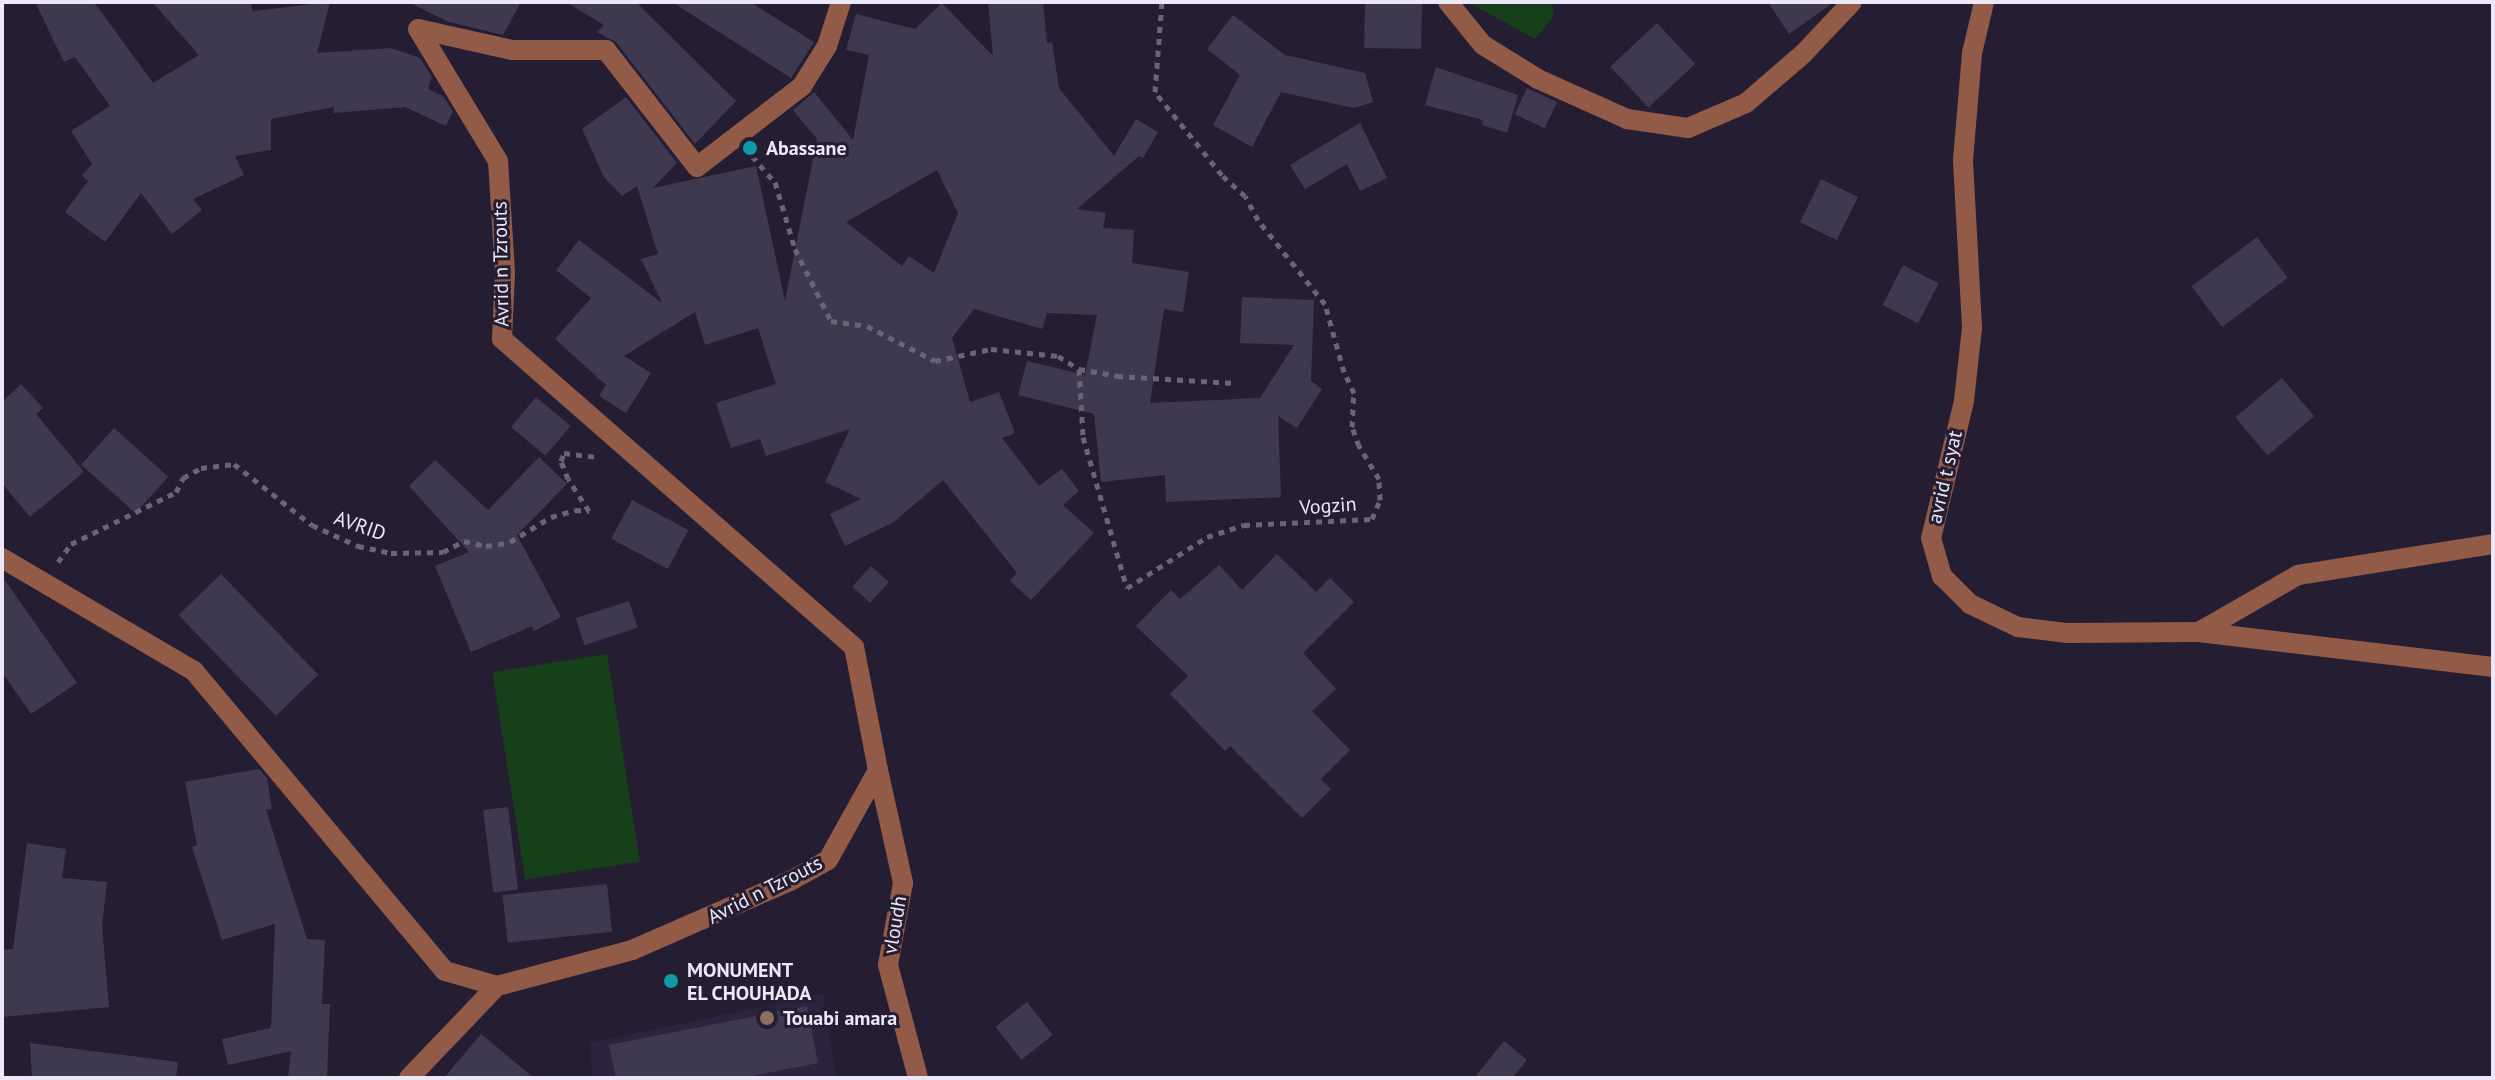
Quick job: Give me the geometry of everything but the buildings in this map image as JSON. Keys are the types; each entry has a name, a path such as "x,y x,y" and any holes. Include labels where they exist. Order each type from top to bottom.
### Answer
{"street":[{"path":"735,137 802,86 827,46 841,2"},
{"path":"1448,2 1483,45 1538,79 1627,119 1688,128 1746,103 1803,54 1852,2"},
{"name":"avrid t syat","path":"1984,2 1972,53 1963,161 1972,328 1964,401 1931,538 1942,576 1970,604 2018,627 2066,633 2199,632 2493,667"},
{"name":"Avrid n Tzrouts","path":"497,986 632,950 763,893 828,860 878,770 854,647 502,339 505,272 498,161 418,29 512,50 606,50 697,167 735,137"},
{"path":"2199,632 2298,575 2493,544"},
{"path":"2,558 194,671 445,971 497,986 409,1078"},
{"name":"vloudh","path":"878,770 903,883 888,965 918,1078"}],"path":[{"name":"Vogzin","path":"1079,369 1083,437 1127,588 1207,537 1244,525 1372,519 1380,500 1379,479 1359,446 1352,427 1354,393 1344,372 1325,304 1258,220 1245,196 1222,175 1155,92 1162,2"},
{"path":"735,137 775,182 795,249 831,321 867,326 935,361 991,349 1058,356 1079,369 1117,376 1234,383"},
{"name":"AVRID","path":"39,579 51,572 71,544 176,492 183,478 201,468 234,464 312,525 358,546 391,553 443,552 464,541 486,546 510,542 551,517 575,510 589,511 568,479 561,461 564,453 611,458 630,452"}],"shaded area":[{"name":"Touabi amara","path":"823,994 836,1078 592,1078 590,1043"}],"green space":[{"path":"1468,2 1552,2 1554,16 1535,39"},
{"path":"607,654 640,861 525,880 492,672"}],"place":[{"name":"Abassane","path":"750,148"},
{"name":"MONUMENT EL CHOUHADA","path":"671,981"},
{"name":"Touabi amara","path":"767,1018"}]}
